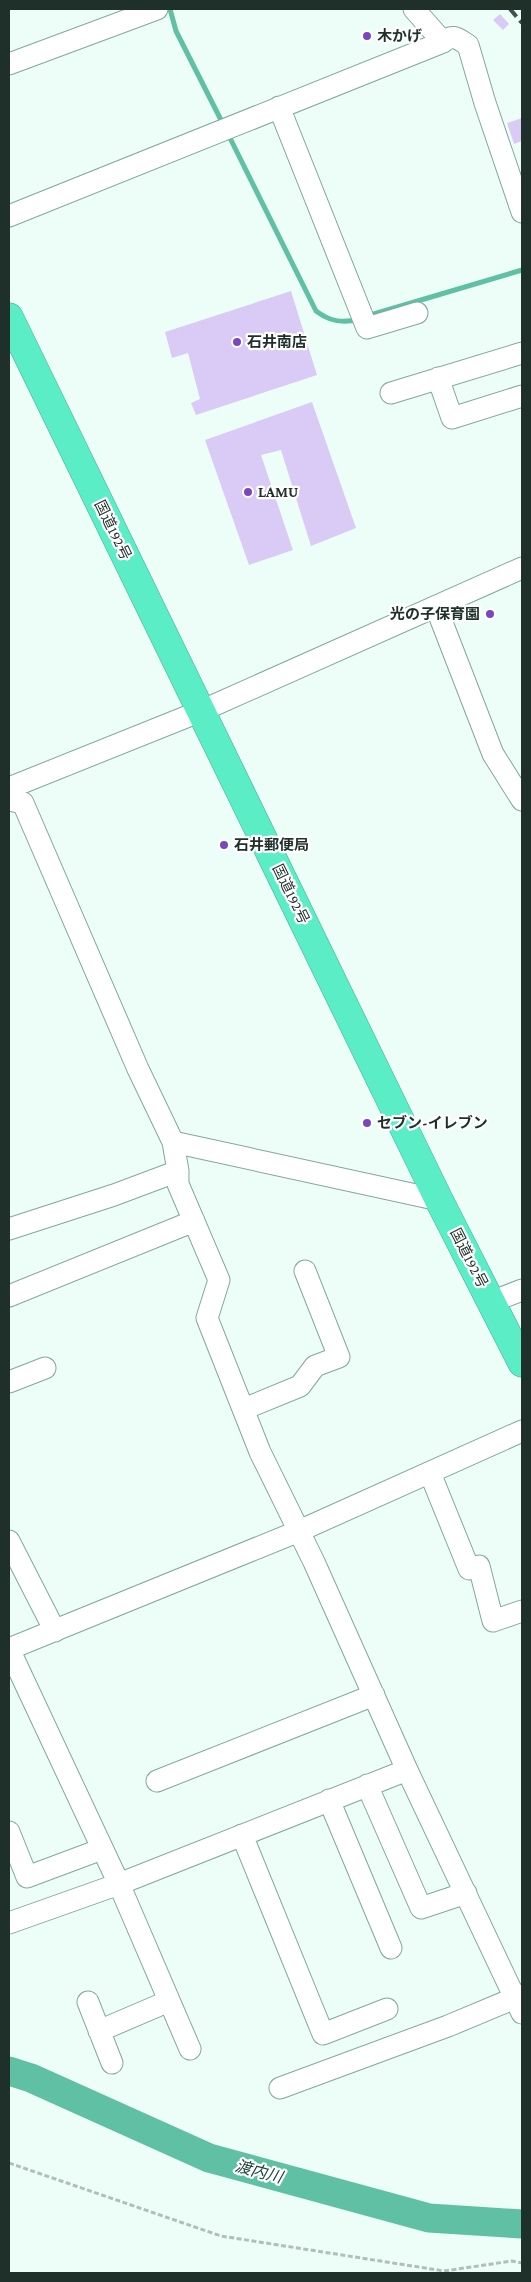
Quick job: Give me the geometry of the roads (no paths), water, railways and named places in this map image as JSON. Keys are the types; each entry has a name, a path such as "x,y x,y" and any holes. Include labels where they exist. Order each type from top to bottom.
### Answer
{"highway":[{"name":"国道192号","path":"9,317 439,1200 522,1363"}],"street":[{"path":"9,64 158,9"},
{"path":"414,9 442,42"},
{"path":"9,216 225,131 454,36 468,45 522,212"},
{"path":"279,108 367,328 418,313"},
{"path":"391,393 522,353"},
{"path":"438,378 452,418 522,396"},
{"path":"9,788 201,711 436,608 522,568"},
{"path":"436,608 493,754 522,800"},
{"path":"9,800 23,803 138,1069 173,1142 178,1171 178,1184 220,1280 207,1318 260,1452 300,1531 407,1770 520,2002 448,2026 280,2088"},
{"path":"173,1142 439,1200"},
{"path":"9,1229 114,1195 178,1171"},
{"path":"9,1296 194,1222"},
{"path":"244,1409 300,1386 314,1366 339,1357 305,1271"},
{"path":"491,1302 522,1290"},
{"path":"9,1382 45,1368"},
{"path":"190,2049 119,1884 9,1649 300,1531 522,1431"},
{"path":"430,1473 469,1569 479,1566 493,1622 522,1611"},
{"path":"9,1541 55,1630"},
{"path":"157,1781 374,1695"},
{"path":"9,1923 119,1884 407,1770"},
{"path":"367,1785 421,1908 466,1893"},
{"path":"330,1800 391,1948"},
{"path":"9,1832 27,1877 102,1849"},
{"path":"242,1835 324,2034 387,2009"},
{"path":"99,2031 169,2001"},
{"path":"88,2002 112,2063"}],"waterway":[{"path":"170,9 176,31 223,124"},
{"path":"228,134 316,311 336,321 359,319"},
{"path":"367,316 522,270"},
{"name":"渡内川","path":"9,2071 31,2078 209,2158 429,2218 522,2224"}],"railway":[{"path":"510,9 522,23"}],"place":[{"name":"木かげ","path":"367,36"},
{"name":"石井南店","path":"237,342"},
{"name":"LAMU","path":"248,492"},
{"name":"光の子保育園","path":"490,614"},
{"name":"石井郵便局","path":"224,845"},
{"name":"セブン-イレブン","path":"367,1123"}]}
